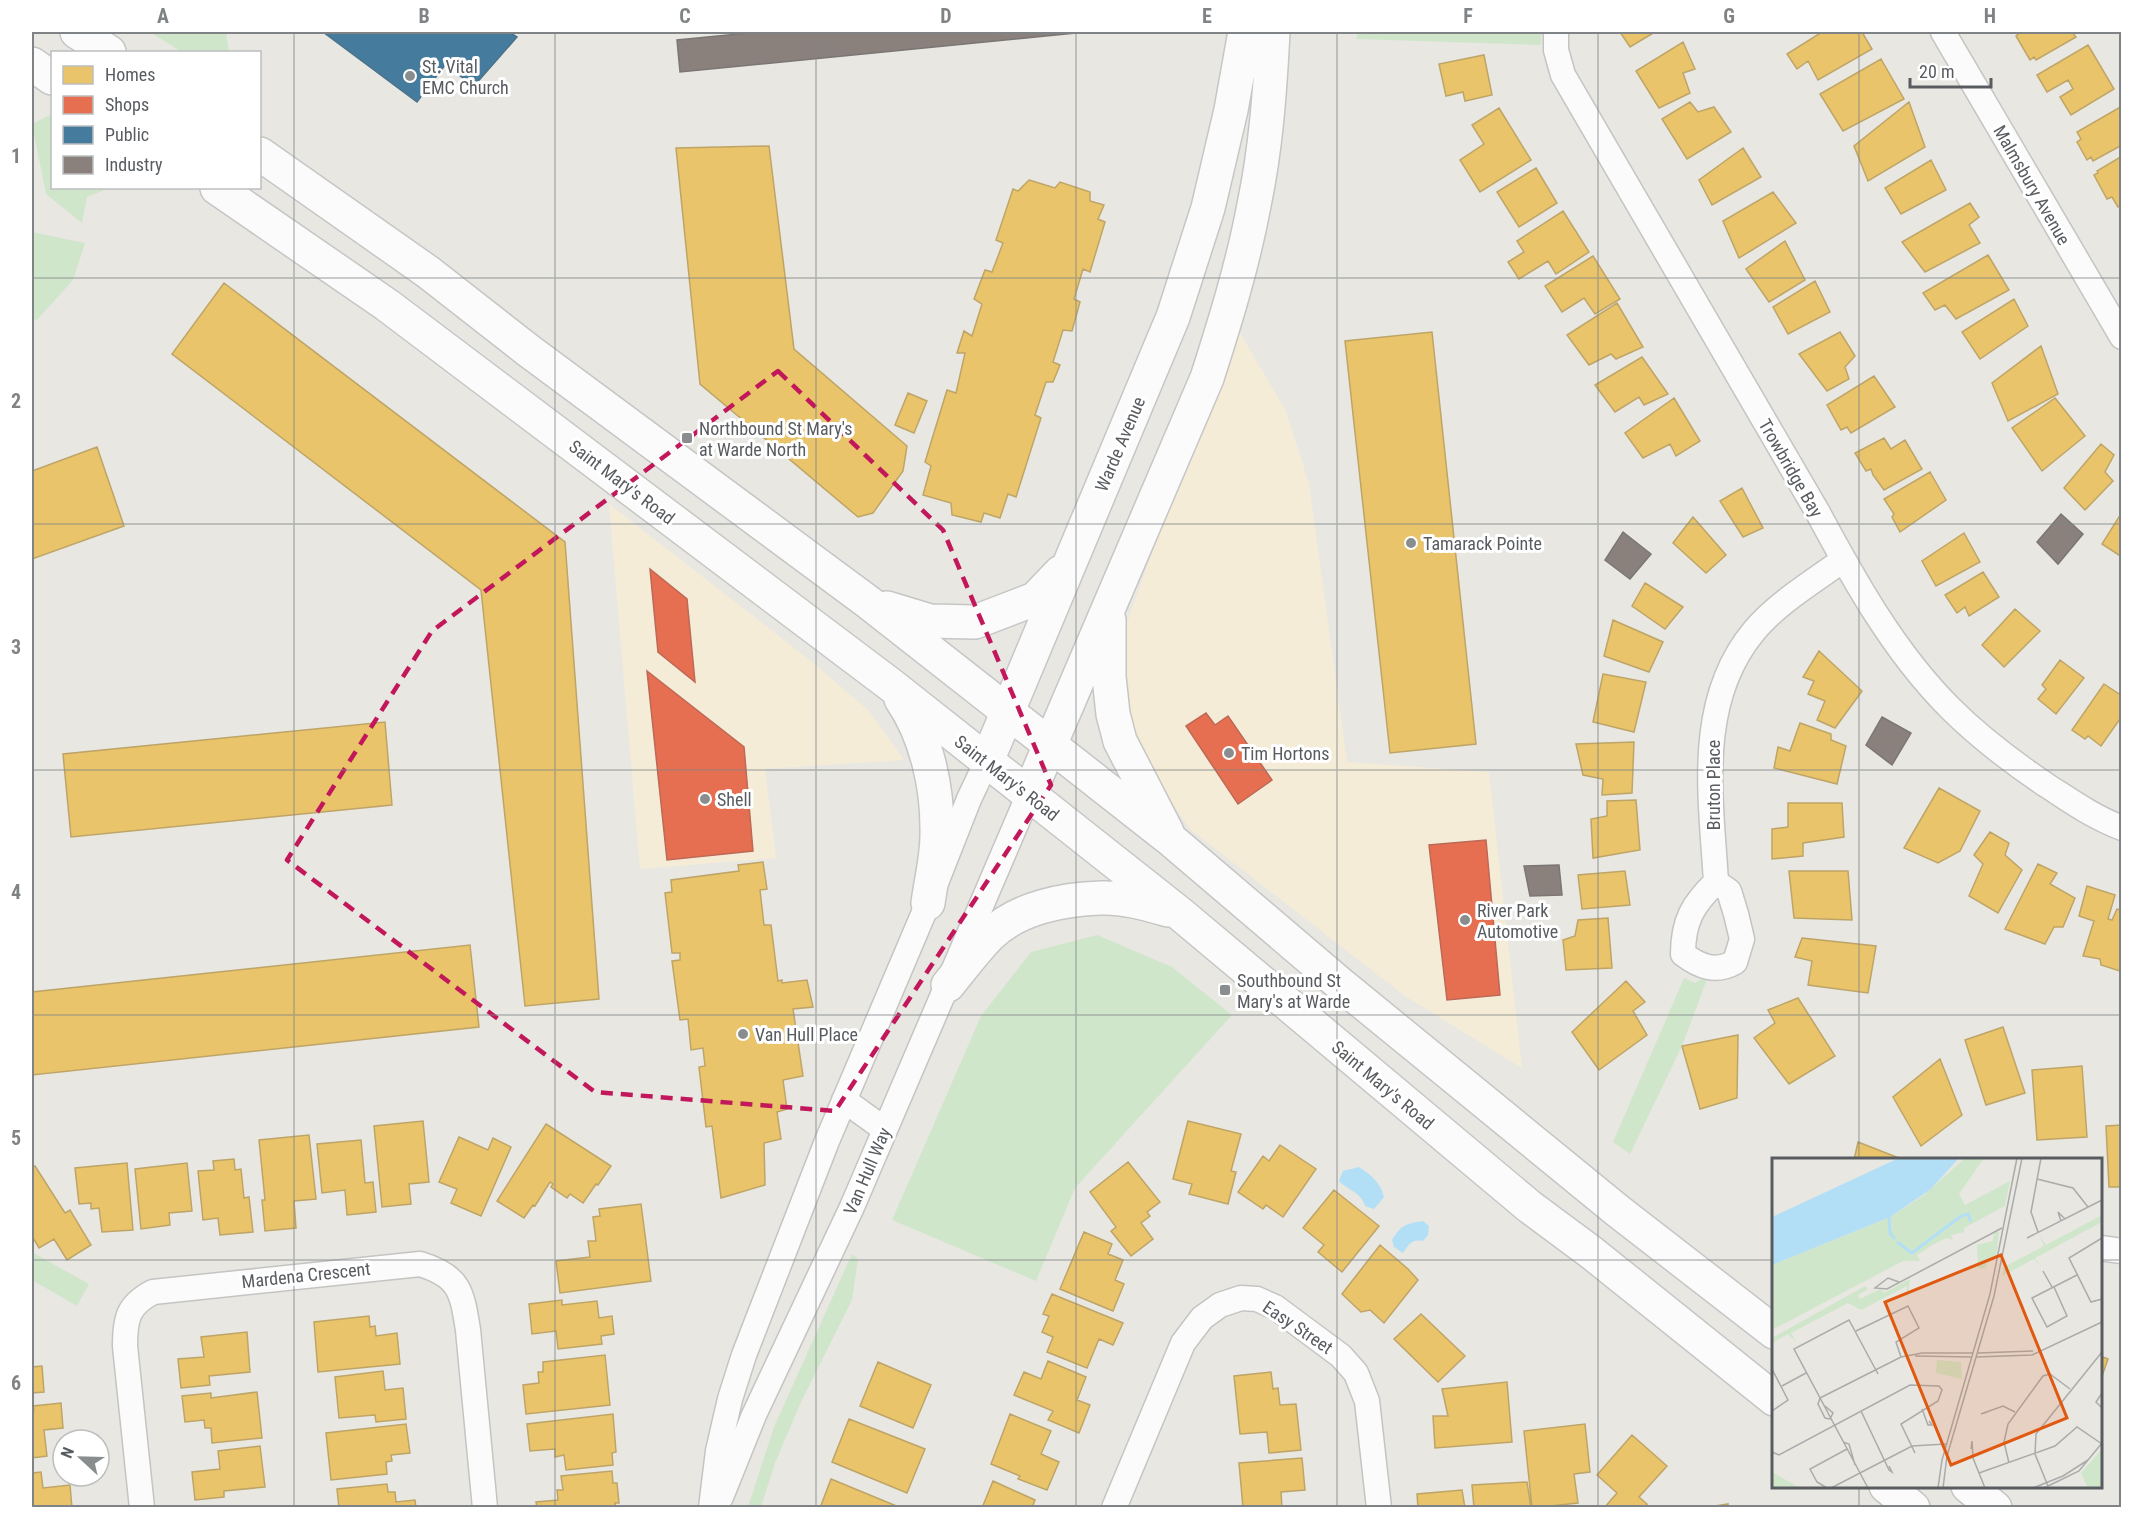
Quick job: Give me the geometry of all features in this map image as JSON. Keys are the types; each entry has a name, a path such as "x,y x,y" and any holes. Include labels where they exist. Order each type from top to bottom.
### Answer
{"main road":[{"path":"77,32 107,51"},
{"name":"Warde Avenue","path":"987,761 1183,289 1208,208 1231,110 1245,32"},
{"path":"1029,794 1207,378 1220,339 1255,205 1269,111 1273,32"},
{"path":"32,64 51,77"},
{"path":"261,155 428,272 529,351 868,602 1008,711 1170,839 1339,983 1618,1211 1772,1331"},
{"name":"Saint Mary's Road","path":"218,189 387,305 891,685 1178,912 1530,1207 1592,1253 1772,1398"},
{"path":"868,602 930,621 975,622 1035,599 1070,562"},
{"path":"1110,602 1109,677 1113,714 1120,741 1170,839"},
{"path":"891,685 910,713 927,758 934,788 937,837 928,903"},
{"path":"948,985 990,934 1030,910 1053,904 1102,897 1136,901 1178,912"},
{"path":"1970,1488 1995,1508"}],"street":[{"name":"Trowbridge Bay","path":"1556,32 1556,50 1563,75 1817,511 1843,560 1898,646 1950,708 2011,761 2081,809 2121,828"},
{"name":"Malmsbury Avenue","path":"1943,32 2121,337"},
{"name":"Bruton Place","path":"1716,882 1709,778 1710,747 1715,712 1724,681 1753,631 1769,616 1843,560"},
{"name":"Warde Avenue","path":"928,903 969,799 987,761"},
{"name":"Van Hull Way","path":"717,1508 754,1415 852,1207 1029,794"},
{"path":"711,1508 718,1451 730,1399 744,1355 844,1100 928,903"},
{"path":"844,1100 884,1129"},
{"path":"2102,1248 2121,1251"},
{"name":"Mardena Crescent","path":"142,1508 125,1346 125,1330 129,1312 139,1299 153,1292 420,1264 446,1275 458,1286 464,1302 485,1508"},
{"name":"Easy Street","path":"1114,1508 1183,1343 1202,1318 1220,1305 1241,1298 1257,1299 1275,1307 1341,1356 1356,1373 1367,1401 1379,1508"}],"highlighted area":[{"path":"778,371 943,530 1051,785 835,1111 595,1092 287,860 432,631"}],"shaded area":[{"path":"1234,323 1286,411 1309,484 1347,762 1489,772 1522,1068 1405,996 1190,829 1159,784 1127,719 1119,645"},
{"path":"609,504 811,661 869,711 904,760 765,769 776,858 640,869"}],"green space":[{"path":"150,32 226,32 229,51 180,51"},
{"path":"1358,32 1541,32 1541,45 1356,39"},
{"path":"51,114 51,189 107,189 87,197 82,223 46,194 32,124"},
{"path":"32,232 85,243 73,280 37,320 32,318"},
{"path":"1097,935 1172,967 1232,1015 1075,1188 1036,1281 892,1220 981,1016 1031,952"},
{"path":"1709,974 1682,1046 1630,1154 1613,1142 1684,978 1695,983"},
{"path":"32,1252 89,1284 77,1306 32,1280"},
{"path":"852,1254 858,1259 852,1300 801,1402 775,1463 761,1507 748,1507 774,1427"}],"water":[{"path":"1359,1167 1375,1180 1383,1192 1384,1197 1374,1209 1365,1206 1358,1195 1339,1181 1343,1171"},
{"path":"1423,1221 1429,1226 1428,1235 1423,1241 1411,1243 1403,1253 1394,1247 1392,1240 1401,1228"}],"building: Homes":[{"path":"1620,32 1655,32 1630,47"},
{"path":"1822,32 1862,32 1872,49 1818,80 1808,61 1797,69 1787,54"},
{"path":"2020,32 2072,32 2076,37 2036,60 2034,57 2030,60 2016,36"},
{"path":"1683,42 1695,69 1683,73 1690,93 1659,108 1636,71"},
{"path":"2088,45 2114,89 2071,115 2060,97 2073,89 2068,80 2047,92 2037,75"},
{"path":"1484,55 1492,95 1465,101 1463,92 1446,96 1439,64"},
{"path":"1881,59 1904,99 1843,131 1820,94"},
{"path":"1690,102 1698,112 1714,107 1731,132 1687,159 1662,119"},
{"path":"1909,102 1925,147 1868,181 1854,146"},
{"path":"2122,106 2122,145 2093,161 2091,157 2087,160 2077,142 2081,139 2077,132"},
{"path":"1499,108 1531,160 1480,192 1460,160 1484,144 1472,125"},
{"path":"769,146 794,349 907,446 903,471 873,513 858,517 700,384 676,148"},
{"path":"1743,148 1761,177 1712,205 1699,180"},
{"path":"2122,156 2122,205 2118,207 2112,197 2107,199 2094,175"},
{"path":"1931,160 1946,190 1901,214 1885,188"},
{"path":"1536,168 1557,203 1519,227 1497,192"},
{"path":"1029,180 1055,188 1060,182 1090,192 1090,201 1104,205 1098,219 1105,222 1090,272 1083,269 1074,299 1080,302 1072,331 1063,330 1053,362 1060,365 1053,382 1046,382 1035,415 1041,418 1016,497 1008,494 1000,518 984,513 981,522 952,515 951,503 923,495 931,466 925,462 947,390 956,393 965,353 957,353 964,331 972,336 982,304 974,299 985,270 992,272 1003,243 996,240 1013,189 1018,191"},
{"path":"1773,192 1796,223 1739,258 1723,221"},
{"path":"1970,203 1979,217 1969,225 1980,243 1925,272 1902,242"},
{"path":"1563,211 1589,252 1556,274 1548,261 1519,279 1508,262 1524,252 1517,241"},
{"path":"1785,241 1805,280 1769,302 1746,269"},
{"path":"1988,255 2009,290 1956,319 1945,305 1935,310 1923,293"},
{"path":"1593,256 1620,299 1595,314 1584,298 1562,312 1545,286"},
{"path":"1815,281 1830,312 1788,334 1773,307"},
{"path":"224,283 565,542 599,999 525,1006 481,590 172,354"},
{"path":"2014,299 2028,326 1980,359 1962,332"},
{"path":"1617,303 1643,347 1616,359 1611,354 1589,365 1567,335"},
{"name":"Tamarack Pointe","path":"1432,332 1476,744 1390,753 1345,341"},
{"path":"1840,332 1855,356 1845,367 1849,379 1827,391 1799,354"},
{"path":"2041,346 2058,394 2008,421 1992,383"},
{"path":"1642,357 1668,394 1644,405 1639,397 1615,412 1595,385"},
{"path":"1874,376 1895,407 1851,433 1847,427 1841,430 1827,405"},
{"path":"908,393 927,401 914,433 895,425"},
{"path":"1674,398 1700,441 1676,456 1670,444 1643,458 1625,433"},
{"path":"2055,398 2085,436 2042,471 2012,428"},
{"path":"1884,438 1891,449 1905,440 1922,469 1884,490 1871,469 1866,471 1855,453"},
{"path":"2101,444 2114,455 2105,472 2113,481 2085,510 2064,488"},
{"path":"97,447 124,526 32,559 32,471"},
{"path":"1930,472 1946,500 1900,532 1892,517 1894,514 1884,499"},
{"path":"1742,488 1763,528 1743,537 1720,501"},
{"path":"2122,512 2122,557 2102,544"},
{"path":"1693,517 1726,555 1706,573 1673,543"},
{"path":"1964,533 1980,562 1936,586 1922,561"},
{"path":"1983,572 1999,597 1969,616 1965,607 1957,613 1945,595"},
{"path":"1645,583 1683,607 1665,629 1632,606"},
{"path":"2015,609 2040,631 2004,667 1982,645"},
{"path":"1613,620 1663,642 1649,672 1604,656"},
{"path":"1819,651 1862,691 1835,728 1817,720 1825,701 1808,694 1814,681 1803,677"},
{"path":"2060,660 2084,678 2056,714 2038,699 2046,689 2042,685"},
{"path":"1603,674 1646,682 1634,732 1593,722"},
{"path":"2104,684 2122,696 2122,716 2101,746 2088,736 2085,739 2072,730"},
{"path":"385,722 392,805 71,837 63,754"},
{"path":"1800,723 1831,734 1831,740 1846,746 1837,784 1774,768 1778,747 1790,751"},
{"path":"1634,742 1632,793 1602,795 1603,779 1583,775 1576,744"},
{"path":"1939,788 1980,811 1960,851 1938,863 1904,848"},
{"path":"1636,800 1640,850 1593,858 1591,819 1607,816 1607,801"},
{"path":"1788,803 1842,803 1844,837 1803,843 1803,856 1772,859 1772,829 1788,827"},
{"path":"1990,832 2009,843 2005,855 2022,870 1998,913 1969,896 1983,864 1974,855"},
{"name":"Van Hull Place","path":"763,862 767,889 760,890 764,925 771,925 778,981 782,980 782,983 807,980 813,1007 793,1009 803,1076 783,1080 787,1109 777,1112 781,1139 764,1143 765,1185 721,1198 712,1126 706,1127 699,1067 705,1066 703,1048 691,1050 688,1019 680,1020 672,961 680,960 680,953 672,953 665,893 672,892 671,880 739,871 738,865"},
{"path":"2038,864 2057,873 2050,884 2075,898 2063,927 2054,927 2045,944 2005,929"},
{"path":"1625,871 1630,905 1582,909 1578,875"},
{"path":"1789,871 1848,871 1852,920 1794,918"},
{"path":"2087,886 2115,895 2108,919 2112,920 2117,909 2122,910 2120,971 2101,965 2100,959 2083,956 2094,921 2079,916"},
{"path":"1608,918 1612,968 1566,970 1563,940 1575,936 1578,920"},
{"path":"1802,938 1876,946 1868,993 1808,985 1812,961 1795,957"},
{"path":"470,945 479,1027 32,1075 32,992"},
{"path":"1626,981 1645,1002 1633,1011 1647,1035 1599,1070 1572,1032"},
{"path":"1798,998 1835,1056 1789,1084 1754,1038 1775,1023 1768,1010"},
{"path":"2003,1027 2025,1093 1986,1105 1965,1040"},
{"path":"1738,1035 1737,1098 1700,1109 1682,1046"},
{"path":"1940,1059 1962,1115 1921,1146 1893,1097"},
{"path":"2082,1066 2087,1137 2037,1140 2032,1070"},
{"path":"423,1121 429,1182 409,1184 411,1204 382,1207 374,1126"},
{"path":"1188,1121 1241,1134 1231,1171 1236,1172 1228,1204 1189,1194 1192,1184 1173,1179"},
{"path":"546,1124 611,1166 583,1203 570,1194 567,1198 551,1187 553,1184 550,1182 535,1206 533,1205 524,1218 497,1201"},
{"path":"2122,1125 2122,1187 2109,1187 2106,1126"},
{"path":"309,1135 316,1199 294,1201 296,1228 265,1231 262,1200 265,1200 259,1140"},
{"path":"459,1137 488,1150 493,1138 511,1147 481,1216 451,1203 457,1189 439,1182"},
{"path":"361,1140 365,1183 373,1182 376,1212 347,1215 345,1190 322,1193 317,1144"},
{"path":"1858,1142 1899,1158 1854,1158"},
{"path":"1280,1145 1316,1169 1283,1217 1266,1205 1263,1209 1238,1192 1263,1156 1269,1161"},
{"path":"234,1159 235,1170 241,1169 244,1198 249,1197 253,1232 220,1235 218,1218 203,1220 198,1171 214,1170 213,1161"},
{"path":"1128,1162 1160,1202 1147,1212 1150,1216 1141,1223 1153,1239 1131,1256 1111,1231 1116,1227 1090,1192"},
{"path":"127,1163 133,1230 102,1232 99,1208 91,1209 91,1203 79,1204 75,1168"},
{"path":"187,1163 192,1211 169,1213 170,1225 141,1229 135,1169"},
{"path":"35,1166 65,1213 70,1210 91,1245 67,1260 54,1239 39,1248 32,1236 32,1168"},
{"path":"1334,1190 1379,1226 1342,1272 1318,1252 1324,1245 1303,1228"},
{"path":"641,1204 651,1281 560,1293 556,1261 590,1257 588,1241 596,1241 593,1217 600,1216 599,1209"},
{"path":"1084,1232 1112,1244 1108,1254 1123,1260 1115,1280 1124,1284 1113,1311 1060,1289"},
{"path":"1380,1245 1418,1280 1384,1323 1370,1310 1361,1312 1342,1294"},
{"path":"1052,1294 1123,1323 1113,1345 1099,1339 1087,1368 1047,1352 1053,1337 1042,1332 1049,1316 1043,1314"},
{"path":"562,1300 562,1305 597,1301 599,1318 612,1316 614,1334 601,1336 602,1344 558,1349 556,1331 532,1334 529,1304"},
{"path":"1421,1314 1465,1356 1438,1382 1394,1339"},
{"path":"369,1316 370,1327 375,1326 376,1336 397,1333 400,1364 318,1372 314,1322"},
{"path":"247,1332 250,1372 209,1376 210,1385 181,1388 178,1359 204,1357 201,1337"},
{"path":"605,1355 610,1405 526,1414 523,1385 539,1383 538,1372 543,1372 543,1362"},
{"path":"2102,1357 2108,1359 2102,1376"},
{"path":"1048,1361 1086,1377 1077,1400 1090,1405 1079,1433 1048,1420 1053,1411 1014,1395 1024,1372 1041,1379"},
{"path":"878,1362 931,1385 913,1428 860,1406"},
{"path":"42,1366 44,1392 32,1393 32,1367"},
{"path":"383,1371 385,1390 403,1388 406,1419 376,1422 375,1415 339,1418 335,1377"},
{"path":"1271,1372 1273,1389 1278,1388 1280,1405 1296,1404 1301,1450 1269,1453 1267,1432 1240,1434 1234,1376"},
{"path":"1507,1382 1512,1442 1435,1448 1433,1416 1448,1416 1442,1389"},
{"path":"257,1392 262,1438 212,1443 211,1428 205,1428 204,1420 185,1422 182,1396 211,1393 211,1398"},
{"path":"61,1403 63,1428 44,1430 47,1456 32,1458 32,1410 34,1410 33,1406"},
{"path":"613,1414 616,1452 612,1453 613,1465 566,1470 564,1455 555,1457 555,1449 530,1451 527,1424"},
{"path":"1010,1414 1051,1431 1041,1454 1059,1462 1047,1490 1018,1479 1020,1476 991,1464"},
{"path":"849,1419 925,1449 907,1493 832,1462"},
{"path":"406,1424 410,1453 391,1455 392,1461 386,1462 387,1474 331,1480 326,1433"},
{"path":"1585,1424 1590,1472 1574,1474 1578,1503 1532,1508 1524,1431"},
{"path":"1632,1435 1667,1466 1639,1497 1647,1504 1644,1508 1604,1508 1617,1493 1597,1475"},
{"path":"260,1446 265,1487 224,1491 224,1497 195,1500 192,1472 220,1469 218,1451"},
{"path":"1302,1458 1305,1490 1281,1492 1282,1508 1243,1508 1239,1463"},
{"path":"612,1471 613,1483 617,1483 619,1503 615,1503 616,1508 537,1508 536,1502 558,1500 557,1490 563,1490 561,1476"},
{"path":"41,1472 43,1488 70,1488 72,1508 32,1508 32,1473"},
{"path":"831,1479 899,1507 820,1508"},
{"path":"993,1481 1035,1500 1032,1508 982,1508"},
{"path":"1527,1482 1531,1508 1474,1508 1472,1485"},
{"path":"387,1484 388,1492 395,1492 396,1502 415,1500 416,1508 339,1508 337,1489"},
{"path":"1462,1490 1465,1508 1418,1508 1417,1494"},
{"path":"1728,1504 1728,1508 1703,1508"}],"building: Shops":[{"path":"650,569 687,599 695,682 658,652"},
{"name":"Shell","path":"647,671 744,747 753,851 667,860"},
{"name":"Tim Hortons","path":"1206,713 1215,725 1228,716 1272,780 1238,804 1186,726"},
{"name":"River Park Automotive","path":"1486,840 1500,995 1447,1000 1429,845"}],"building: Public":[{"name":"St. Vital EMC Church","path":"323,32 509,32 517,37 474,86 445,65 417,102"}],"building: Industry":[{"path":"759,32 1086,32 680,72 677,40"},
{"path":"2061,514 2083,534 2058,564 2037,542"},
{"path":"1623,532 1651,554 1630,579 1605,560"},
{"path":"1882,717 1911,733 1892,765 1866,745"},
{"path":"1559,865 1562,895 1530,896 1524,866"}],"place":[{"name":"St. Vital EMC Church","path":"410,76"},
{"name":"Northbound St Mary's at Warde North","path":"687,438"},
{"name":"Tamarack Pointe","path":"1411,543"},
{"name":"Tim Hortons","path":"1229,753"},
{"name":"Shell","path":"705,799"},
{"name":"River Park Automotive","path":"1465,920"},
{"name":"Southbound St Mary's at Warde","path":"1225,990"},
{"name":"Van Hull Place","path":"743,1034"}]}
